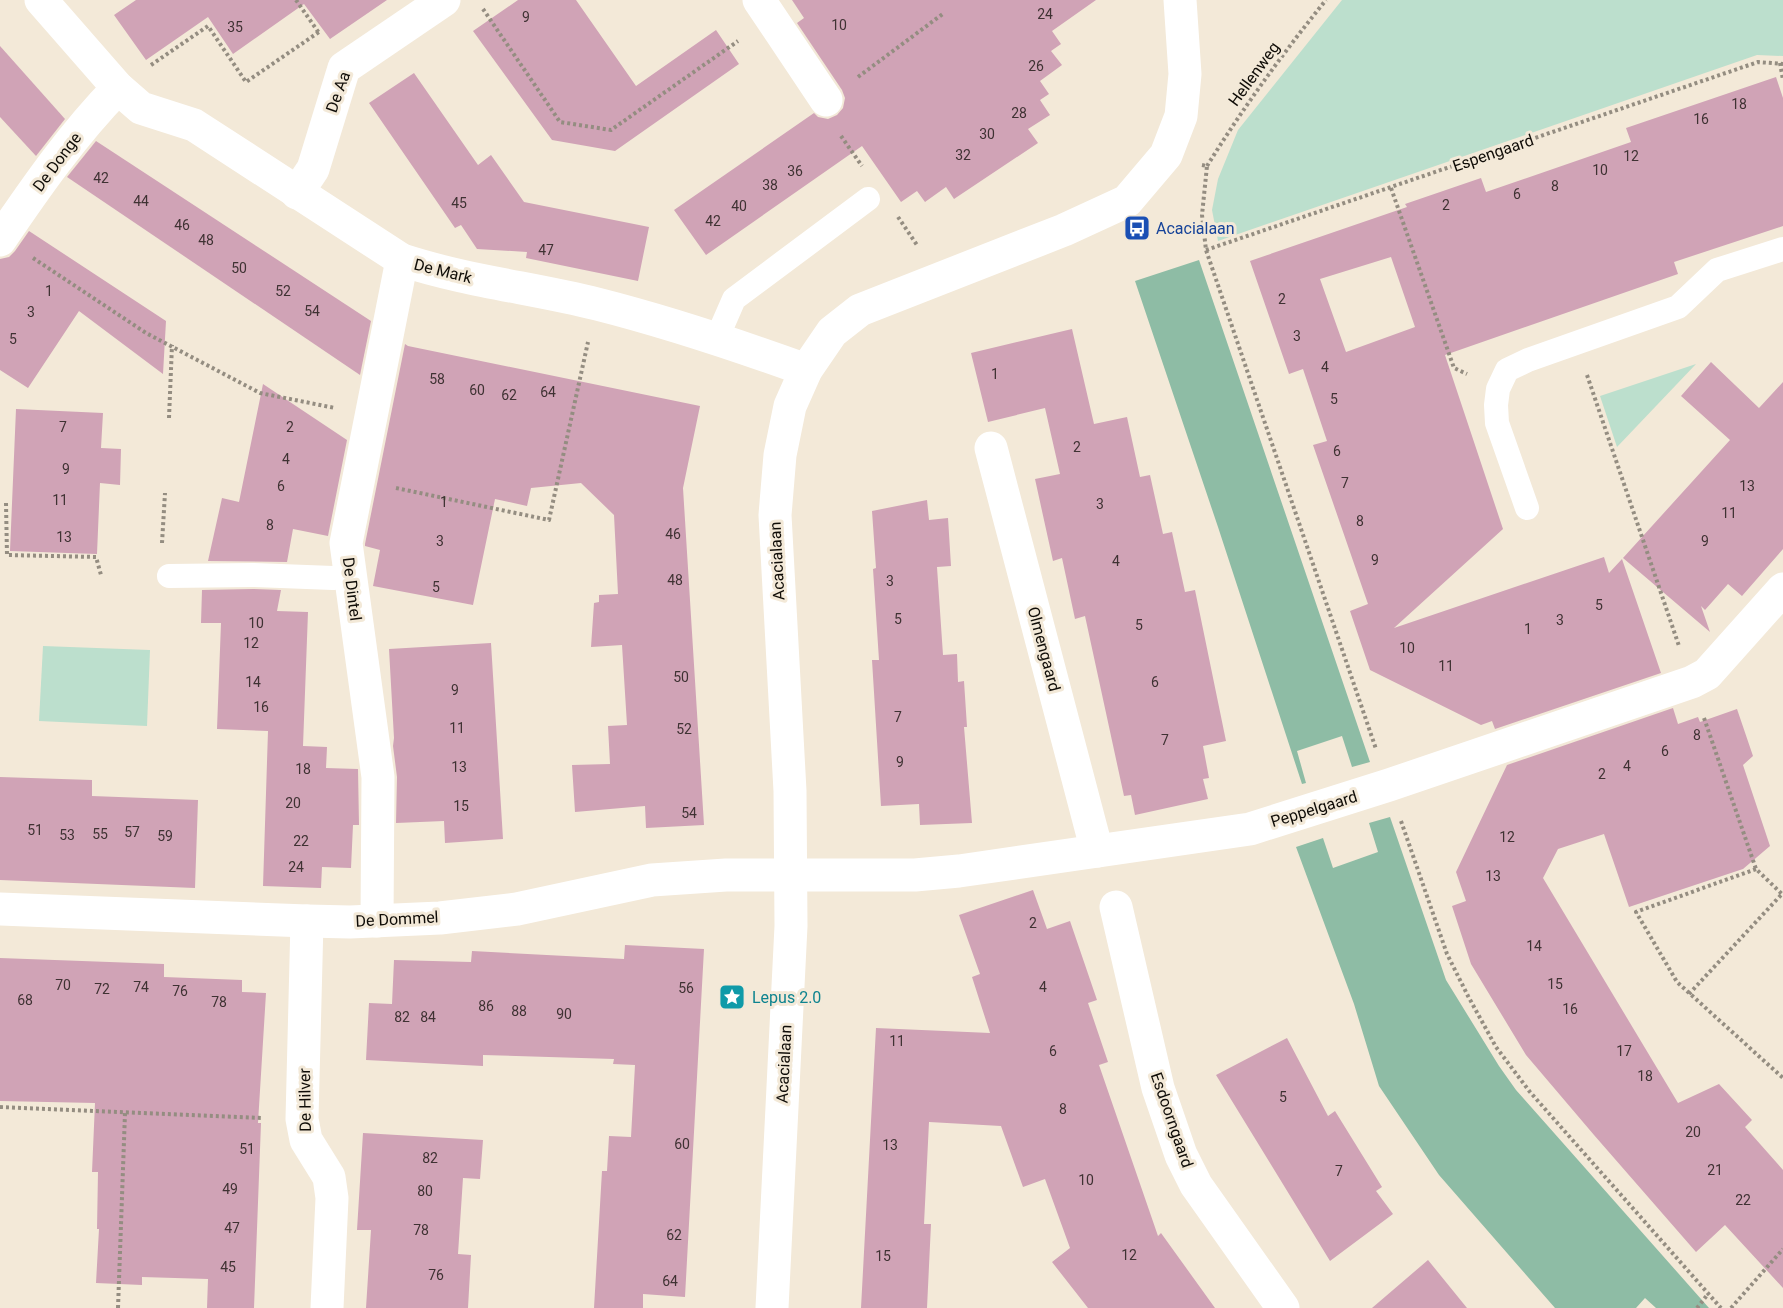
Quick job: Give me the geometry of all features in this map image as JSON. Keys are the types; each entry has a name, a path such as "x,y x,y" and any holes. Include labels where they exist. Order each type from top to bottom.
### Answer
{"street":[{"name":"De Mark","path":"41,0 118,88 141,108 194,125 402,261 431,270 596,304 717,338 806,370"},
{"name":"De Aa","path":"297,193 313,169 344,68 444,0"},
{"name":"Acacialaan","path":"772,1308 791,926 790,791 775,514 780,455 790,406 806,370 832,332 860,310 1064,230 1127,201 1166,155 1180,116 1185,74 1180,0"},
{"path":"765,9 826,100"},
{"name":"De Donge","path":"1,239 53,165 99,107 118,88"},
{"name":"De Dintel","path":"377,921 378,777 346,543 402,261"},
{"name":"Olmengaard","path":"991,448 1097,851"},
{"name":"Peppelgaard","path":"791,874 915,875 959,871 1250,829 1389,786 1692,682 1707,674 1783,589"},
{"name":"De Dommel","path":"0,909 307,921 377,921 440,918 517,909 652,880 726,875 791,874"},
{"name":"Esdoorngaard","path":"1116,907 1158,1089 1181,1155 1196,1185 1283,1308"},
{"name":"De Hilver","path":"307,921 302,1119 306,1140 329,1177 332,1198 327,1308"}],"lane":[{"path":"717,338 734,299 868,199"},
{"path":"1527,508 1497,423 1498,388 1507,370 1528,360 1678,307 1717,270 1783,249"},
{"path":"169,576 253,575 333,578 350,576"}],"path":[{"path":"477,0 560,122 611,130 765,9"},
{"name":"Hellenweg","path":"1208,166 1247,104 1326,0"},
{"path":"865,170 826,114 826,100 944,13"},
{"path":"118,88 208,26 246,82 319,32"},
{"name":"Espengaard","path":"1206,250 1758,62 1782,63 1783,80"},
{"path":"1391,188 1454,368 1498,388"},
{"path":"896,215 940,278"},
{"path":"1,239 146,333 260,393 370,415"},
{"path":"358,480 549,520 596,304"},
{"path":"1576,343 1756,869 1782,895 1689,994"},
{"path":"169,418 172,345"},
{"path":"162,552 165,493"},
{"path":"6,503 7,555 96,556 101,575"},
{"path":"1756,869 1636,912 1677,982 1783,1078"},
{"path":"0,1107 302,1119"},
{"path":"118,1308 125,1113"},
{"path":"1731,1308 1783,1249"},
{"path":"1697,1308 1708,1294"}],"green space":[{"path":"1342,0 1783,0 1783,56 1757,55 1218,241 1212,210 1218,179 1238,130"},
{"path":"1199,260 1370,762 1352,767 1342,736 1297,751 1306,783 1302,784 1135,281"},
{"path":"1696,364 1617,447 1600,396"},
{"path":"43,646 150,650 147,726 39,721"},
{"path":"1390,817 1446,980 1499,1066 1516,1090 1709,1308 1656,1308 1645,1298 1636,1308 1555,1308 1439,1175 1379,1086 1354,1004 1296,847 1323,838 1333,868 1378,852 1369,823"}],"building":[{"path":"136,0 387,0 330,39 304,4 233,54 208,17 146,60 114,15"},
{"path":"518,0 576,0 636,86 716,30 739,64 615,151 552,140 473,31"},
{"path":"792,0 1096,0 1052,31 1061,44 1051,51 1062,65 1040,81 1049,94 1040,100 1050,115 1028,129 1038,143 954,199 946,187 925,202 917,191 901,202 862,146 706,255 674,210 814,113 818,117 828,119 837,115 843,108 845,98 842,90 797,23 804,18"},
{"path":"0,46 65,119 36,156 0,117"},
{"path":"414,73 478,165 491,155 524,202 649,227 638,281 526,258 527,252 477,249 461,225 455,228 369,103"},
{"path":"1776,77 1783,98 1783,226 1674,262 1678,274 1445,355 1503,529 1394,628 1604,557 1609,573 1622,559 1661,673 1495,729 1492,721 1481,725 1370,670 1350,611 1368,604 1313,445 1327,441 1303,369 1289,374 1250,261 1407,207 1405,204 1481,178 1486,192 1631,142 1626,128","holes":["1391,257 1415,327 1346,352 1320,279"]},
{"path":"96,141 371,321 360,375 67,177"},
{"path":"29,231 166,321 163,374 79,311 28,388 0,370 0,259 9,257"},
{"path":"1072,329 1094,424 1127,417 1140,477 1150,475 1163,534 1172,532 1185,592 1195,590 1226,741 1203,746 1209,778 1203,779 1208,799 1135,815 1131,795 1124,796 1085,616 1075,619 1062,558 1053,561 1035,479 1060,474 1045,408 988,422 971,353"},
{"path":"405,344 700,406 683,488 704,825 646,828 645,806 575,812 572,765 610,764 608,726 627,725 622,645 591,647 594,603 599,602 599,595 618,594 614,515 581,483 531,488 527,506 495,499 473,605 373,586 380,550 365,546 365,544"},
{"path":"1711,362 1759,408 1783,382 1783,549 1742,596 1728,584 1705,610 1701,606 1710,632 1623,558 1730,440 1681,396"},
{"path":"263,384 347,440 328,536 293,529 287,562 208,561 222,498 239,502"},
{"path":"16,409 103,413 101,448 121,449 120,485 100,483 97,554 10,551"},
{"path":"927,500 929,520 948,518 951,566 937,567 943,655 957,654 958,682 964,681 967,727 964,727 972,823 920,825 919,804 881,806 872,660 879,660 872,511"},
{"path":"202,590 281,590 277,611 308,612 303,746 327,747 326,768 358,769 359,825 353,825 351,868 322,867 321,888 263,886 268,731 217,729 221,623 201,623"},
{"path":"491,643 503,839 445,843 444,821 396,823 397,777 393,746 389,649"},
{"path":"1673,708 1678,724 1698,717 1700,722 1737,709 1753,756 1743,765 1770,846 1743,869 1629,907 1604,834 1558,849 1543,878 1678,1103 1719,1084 1752,1120 1745,1127 1783,1170 1783,1288 1725,1225 1696,1252 1594,1135 1526,1055 1471,964 1452,906 1466,901 1456,872 1507,765"},
{"path":"0,777 92,780 92,796 198,800 195,888 0,880"},
{"path":"1033,890 1047,929 1070,921 1097,1000 1088,1003 1108,1062 1099,1065 1158,1236 1161,1233 1215,1308 1088,1308 1052,1262 1070,1248 1045,1179 1023,1187 1001,1126 929,1122 924,1224 931,1224 927,1308 861,1308 876,1028 990,1033 972,977 980,974 959,915"},
{"path":"625,945 704,949 685,1297 643,1294 643,1308 594,1308 602,1171 607,1171 609,1136 631,1137 635,1065 613,1064 614,1059 483,1055 483,1066 366,1060 369,1003 392,1004 394,960 471,962 472,951 624,959"},
{"path":"0,958 164,964 164,977 242,980 242,992 266,993 258,1123 261,1123 254,1308 207,1308 208,1279 142,1277 142,1285 96,1283 99,1229 97,1229 98,1172 92,1172 95,1103 0,1101"},
{"path":"1287,1038 1328,1116 1335,1111 1382,1187 1376,1191 1393,1214 1330,1261 1216,1075"},
{"path":"363,1133 483,1140 480,1179 463,1178 458,1254 471,1255 468,1308 366,1308 371,1230 357,1230"},
{"path":"1428,1260 1467,1308 1372,1308"}],"place":[{"name":"Acacialaan","path":"1137,228"},
{"name":"Lepus 2.0","path":"732,997"}]}
